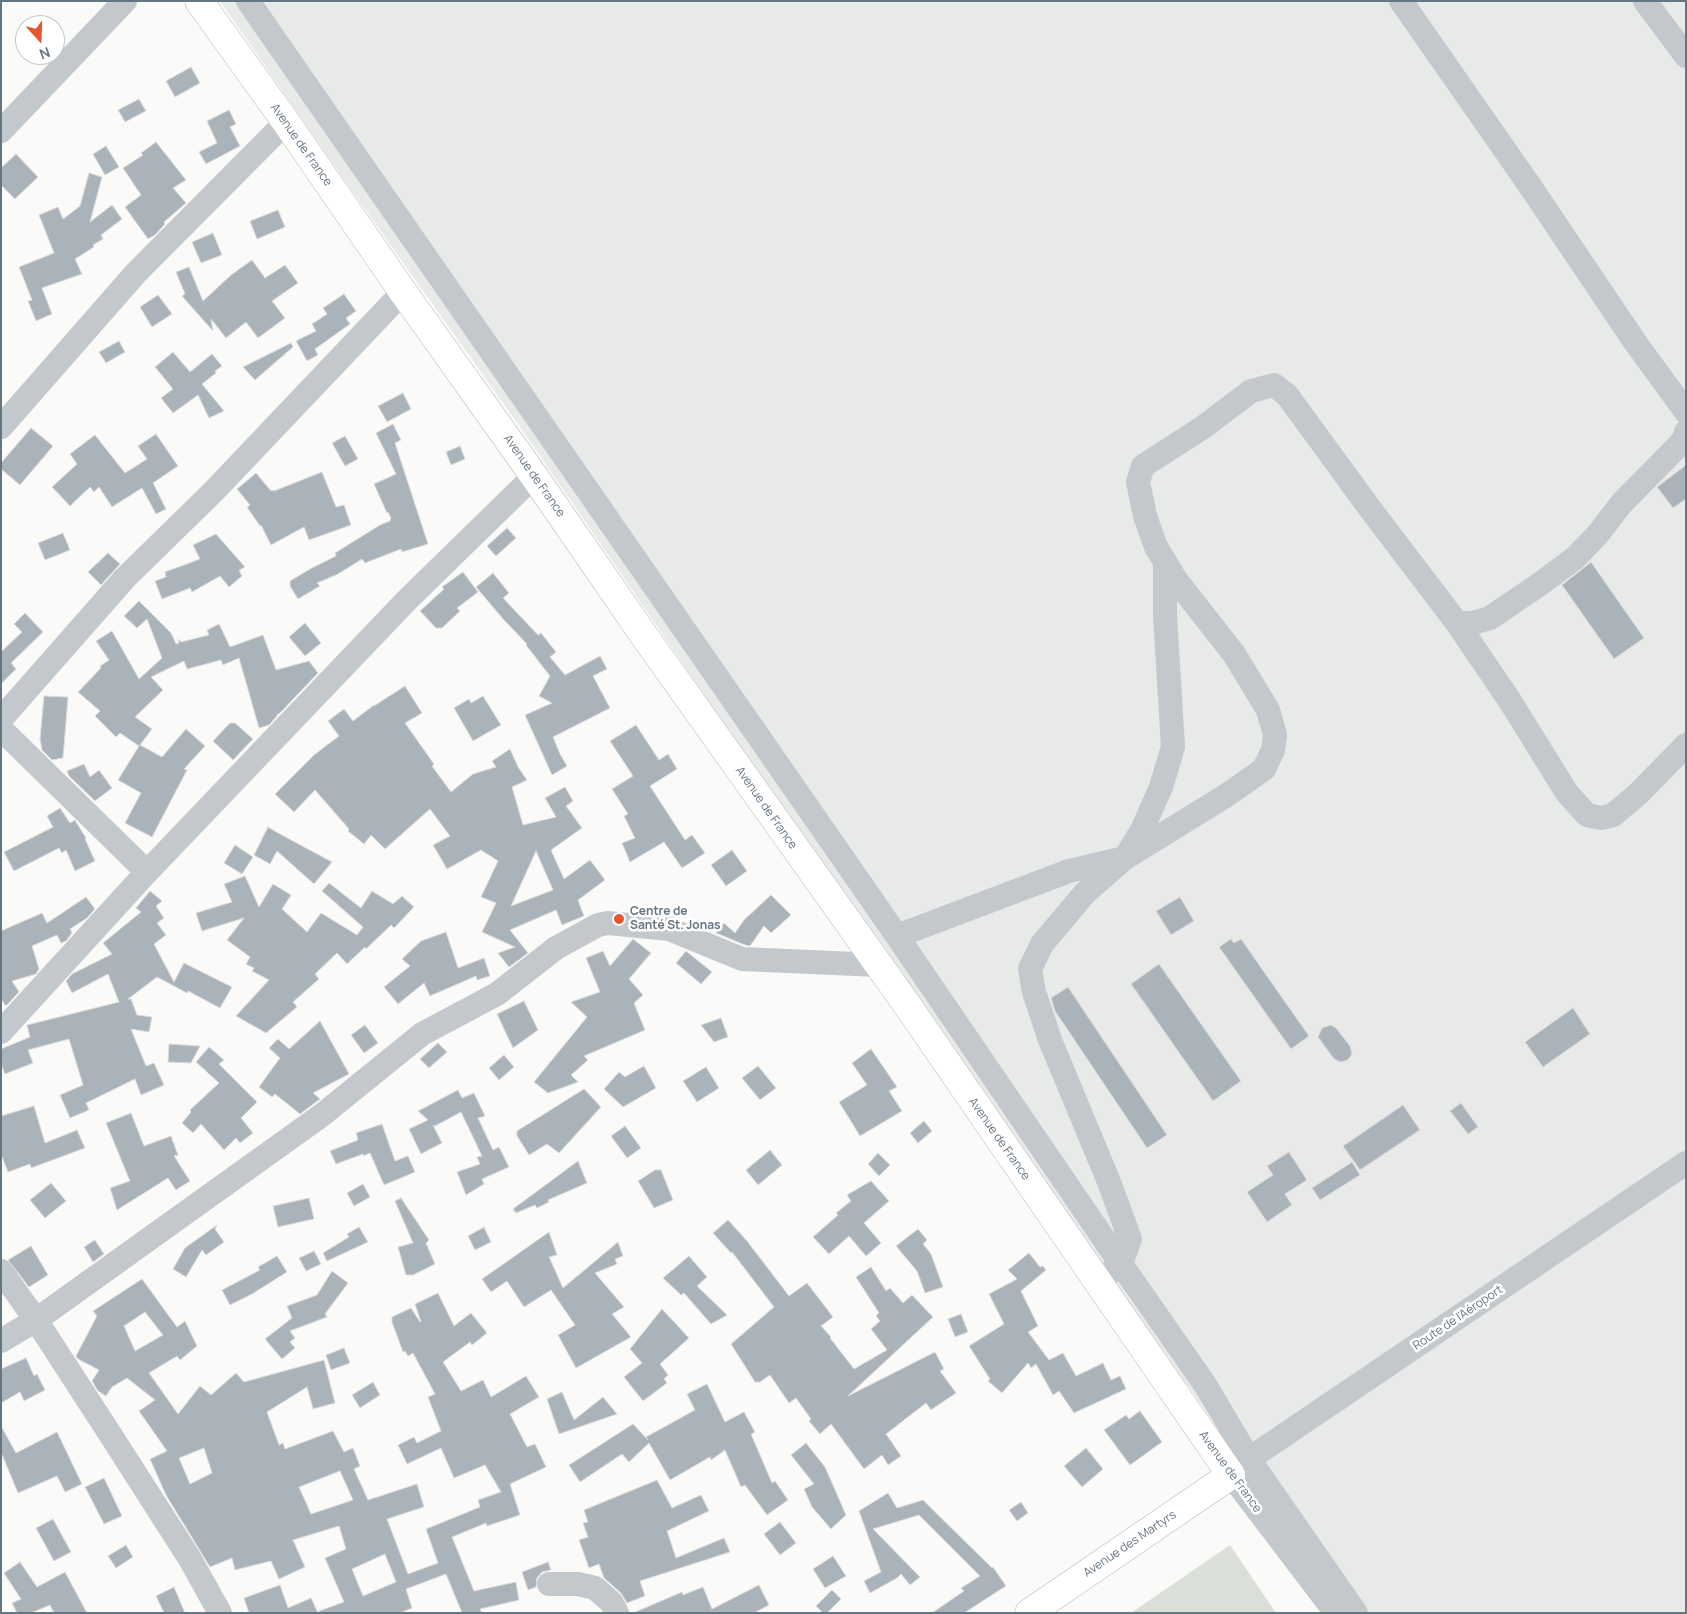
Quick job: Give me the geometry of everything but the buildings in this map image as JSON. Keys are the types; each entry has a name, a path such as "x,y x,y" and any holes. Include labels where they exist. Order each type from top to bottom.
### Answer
{"main road":[{"name":"Avenue de France","path":"199,1 286,122 403,292 1099,1283 1240,1467"},
{"name":"Avenue des Martyrs","path":"1030,1613 1240,1467"}],"street":[{"path":"1,131 125,1"},
{"path":"248,1 1206,1386 1240,1467 1356,1613"},
{"path":"1401,1 1686,412"},
{"path":"1645,1 1686,56"},
{"path":"1,426 135,274 286,122"},
{"path":"1,719 125,578 214,491 403,292"},
{"path":"1099,1283 1121,1264 1130,1239 1109,1182 1050,1040 1034,992 1030,969 1042,944 1054,929 1085,893 1124,858 1227,795 1264,769 1273,750 1275,735 1268,710 1234,654 1176,580 1156,547 1145,516 1138,482 1143,466 1205,426 1251,391 1274,385 1287,395 1371,510 1458,623 1510,701 1567,793 1587,814 1600,818 1613,815 1638,794 1686,745"},
{"path":"1458,623 1472,623 1490,618 1575,558 1598,534 1621,504 1683,441 1686,432"},
{"path":"1,1032 147,872 408,599 534,476"},
{"path":"896,936 1069,871 1124,858 1142,830 1154,805 1173,747 1165,615 1165,561"},
{"path":"1,729 147,872"},
{"path":"1,1341 36,1320 322,1116 422,1034 497,994 556,948 598,925 608,923 669,929 742,959 878,966"},
{"name":"Route de l'Aéroport","path":"1240,1467 1686,1163"},
{"path":"1,1271 36,1320 190,1559 220,1613"},
{"name":"Avenue de France","path":"1240,1467 1336,1613"},
{"path":"550,1584 578,1584 595,1588 612,1603 617,1613"}],"shaded area":[{"path":"220,1 1686,1 1686,1613 1346,1613 873,941 523,431 352,191"},
{"path":"1230,1545 1276,1613 1131,1613"}],"place":[{"name":"Centre de Santé St. Jonas","path":"619,919"}]}
